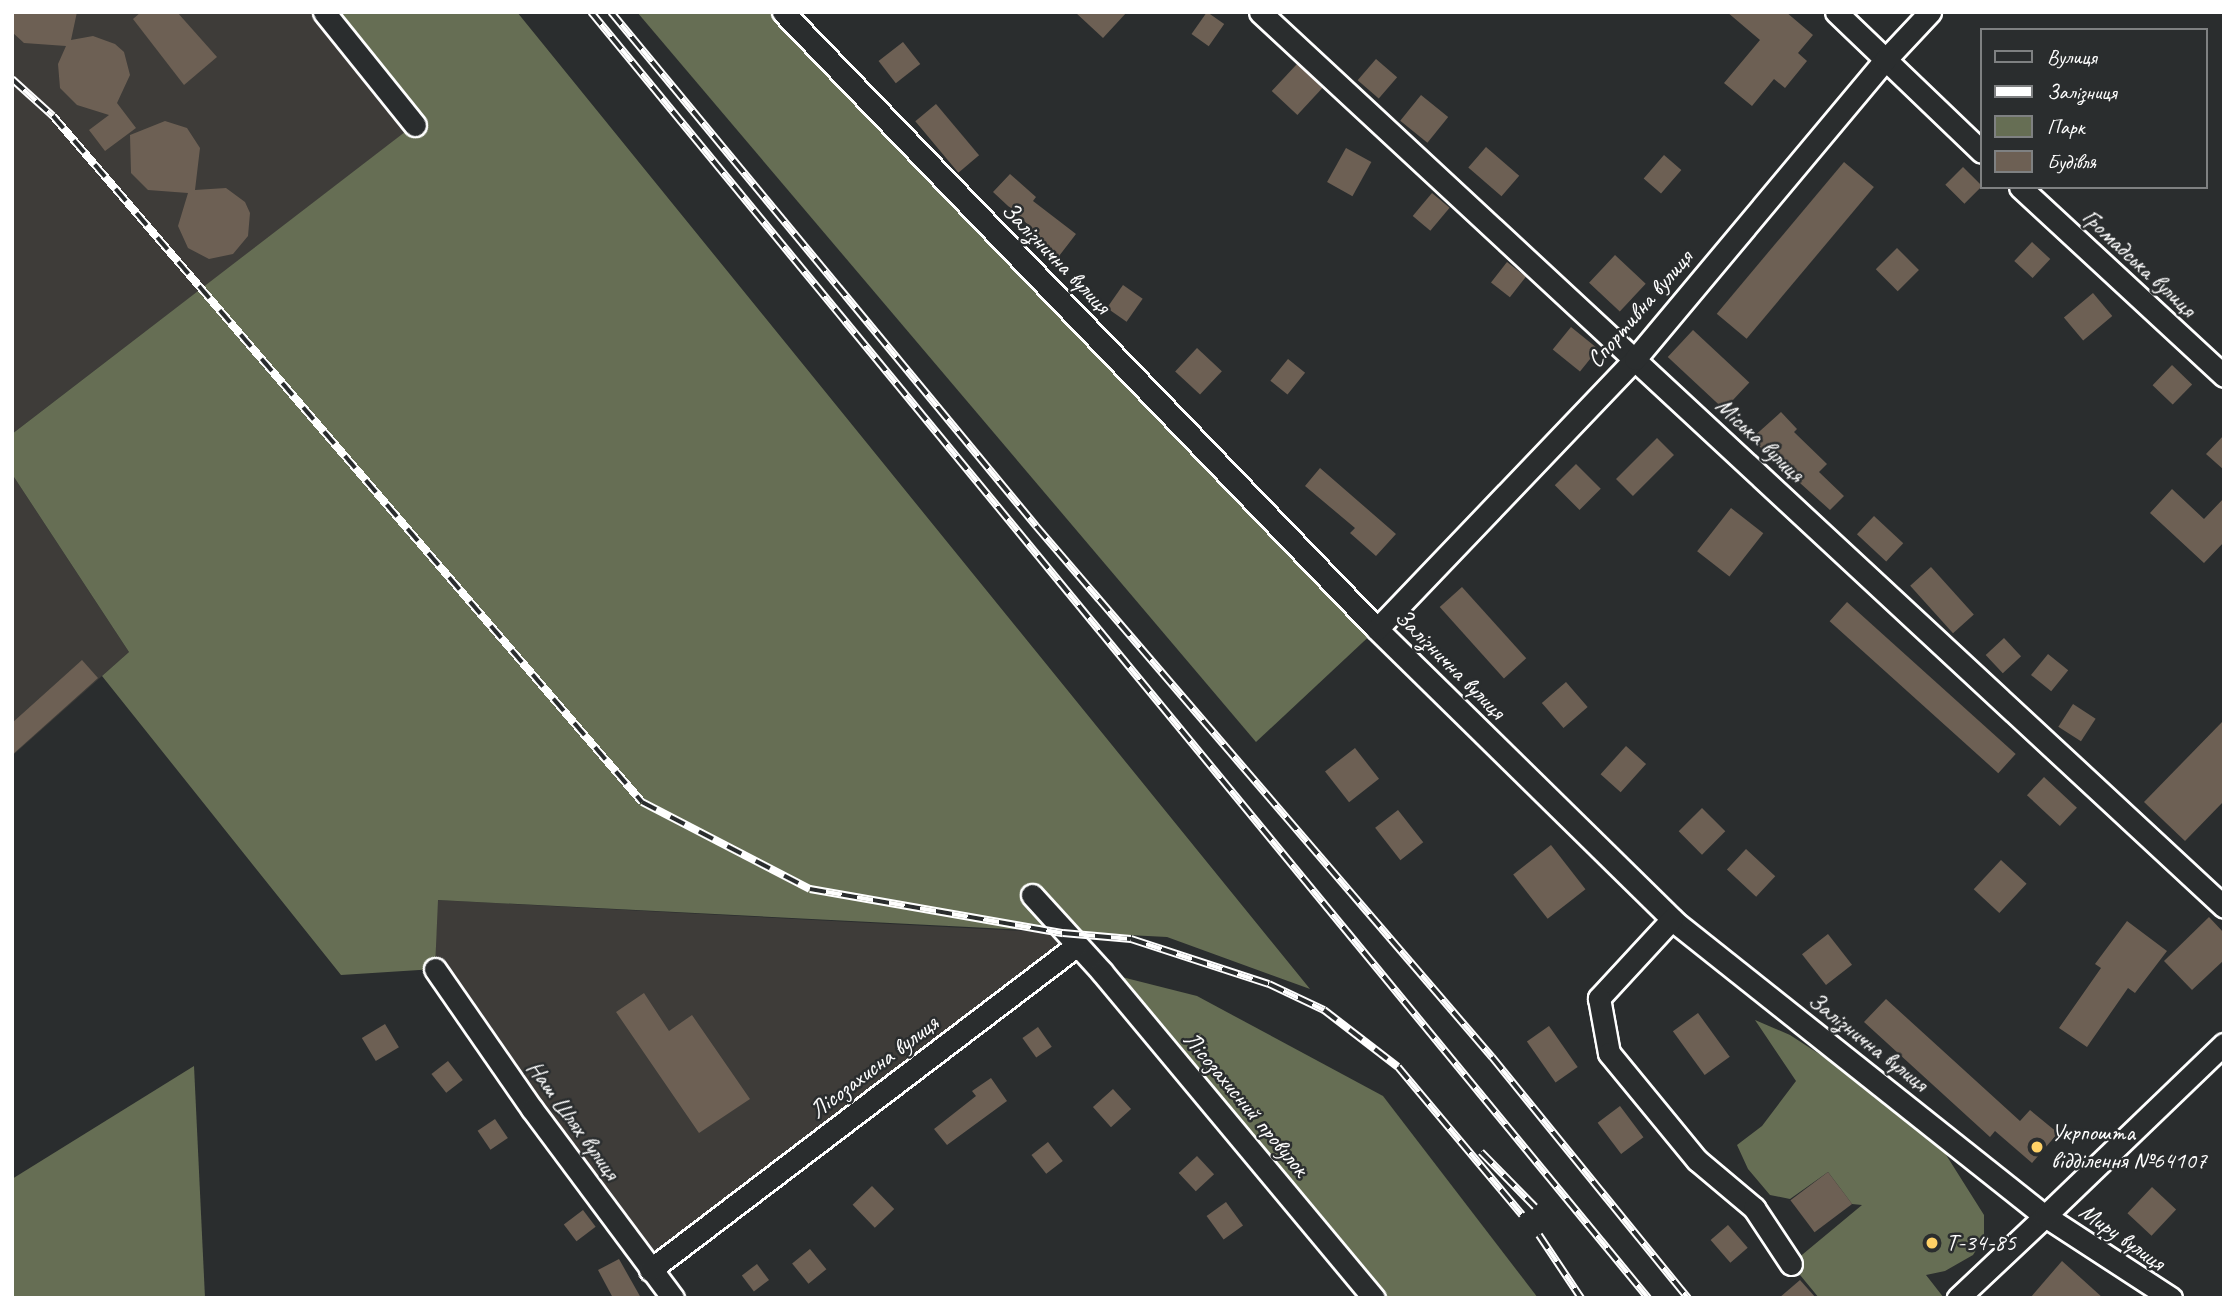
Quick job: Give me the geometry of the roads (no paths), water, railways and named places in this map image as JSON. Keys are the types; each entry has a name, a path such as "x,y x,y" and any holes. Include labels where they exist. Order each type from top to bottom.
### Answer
{"street":[{"path":"324,12 415,125"},
{"name":"Залізнична вулиця","path":"783,12 1377,629 1672,919 2046,1216"},
{"name":"Міська вулиця","path":"1260,12 2224,908"},
{"path":"1836,12 1980,150"},
{"name":"Спортивна вулиця","path":"1377,629 1635,359 1885,60 1930,12"},
{"name":"Громадська вулиця","path":"2022,189 2224,376"},
{"path":"1032,895 1076,946"},
{"path":"1672,919 1599,998 1609,1053 1697,1160 1754,1208 1791,1264"},
{"name":"Лісозахисна вулиця","path":"650,1270 1076,946"},
{"name":"Лісозахисний провулок","path":"1076,946 1374,1298"},
{"name":"Наш Шлях вулиця","path":"435,969 650,1270 673,1298"},
{"path":"1958,1298 2224,1044"},
{"name":"Миру вулиця","path":"2046,1216 2171,1298"}],"railway":[{"path":"591,12 1648,1298"},
{"path":"611,12 1036,526 1492,1057 1688,1298"},
{"path":"12,79 53,116 642,802 810,889 1063,933 1131,939 1269,984 1324,1010 1398,1067 1522,1215"},
{"path":"1481,1152 1535,1207"},
{"path":"1539,1235 1581,1298"}],"place":[{"name":"Укрпошта відділення №64107","path":"2037,1147"},
{"name":"Т-34-85","path":"1932,1243"}]}
